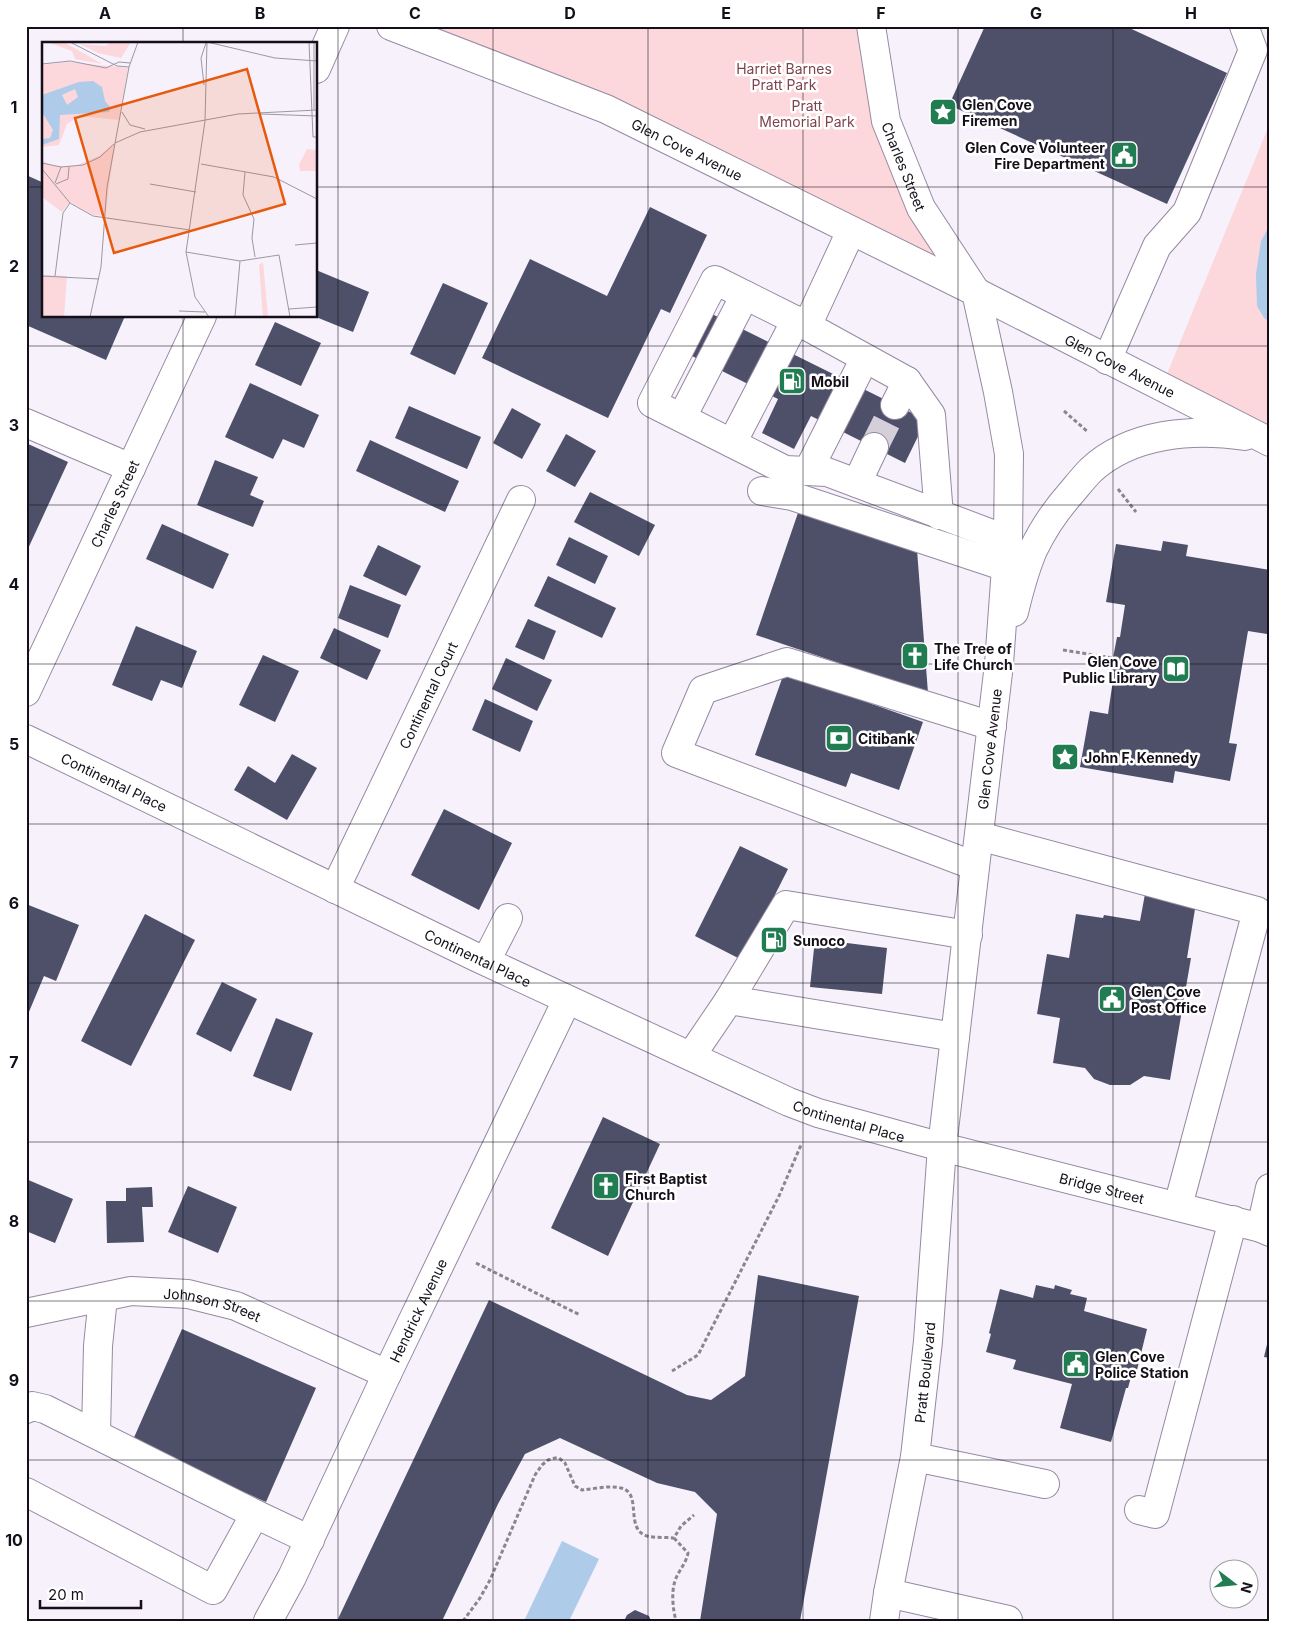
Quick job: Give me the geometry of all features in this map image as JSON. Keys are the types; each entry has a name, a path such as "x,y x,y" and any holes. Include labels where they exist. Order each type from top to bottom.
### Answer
{"street":[{"path":"318,64 335,26"},
{"name":"Glen Cove Avenue","path":"391,26 606,110 976,292 1267,441"},
{"name":"Charles Street","path":"870,26 886,121 921,208 976,292"},
{"path":"1107,360 1157,246 1187,212 1191,203 1253,50 1244,26"},
{"path":"732,443 802,323 851,231"},
{"name":"Glen Cove Avenue","path":"942,1147 999,664 1008,540 1009,454 998,392 976,292"},
{"path":"939,515 930,415 901,393 864,358 802,323 745,295 682,417 785,470 827,472 939,515 1008,540"},
{"name":"Charles Street","path":"26,692 201,318"},
{"path":"808,471 864,358"},
{"path":"26,423 131,468"},
{"path":"999,664 1033,552 1055,512 1091,470 1122,449 1142,441 1186,433 1226,433 1267,441"},
{"path":"857,483 874,447"},
{"path":"762,491 792,496 1006,567"},
{"name":"Continental Court","path":"335,889 521,500"},
{"path":"975,866 676,753 703,690 787,662 992,726"},
{"name":"Continental Place","path":"26,739 567,1000 789,1102 818,1114 942,1147"},
{"path":"979,836 1257,911 1178,1206"},
{"path":"691,1056 729,1000 786,905 968,934"},
{"path":"486,961 508,918"},
{"name":"Hendrick Avenue","path":"268,1621 310,1540 387,1374 567,1000"},
{"path":"729,1000 955,1037"},
{"name":"Bridge Street","path":"942,1147 1267,1229"},
{"name":"Pratt Boulevard","path":"884,1621 915,1457 928,1342 942,1147"},
{"path":"1267,1229 1270,1188"},
{"path":"1139,1510 1155,1514 1233,1220"},
{"name":"Johnson Street","path":"26,1313 131,1290 188,1294 236,1306 387,1374"},
{"path":"96,1434 98,1346 102,1297"},
{"path":"26,1409 32,1406 45,1409 310,1540"},
{"path":"915,1457 1045,1484"},
{"path":"26,1492 213,1590 255,1514"},
{"path":"888,1593 1008,1620"},
{"name":"Pratt Boulevard","path":"877,1621 888,1593"}],"path":[{"path":"1064,411 1090,434"},
{"path":"1113,483 1136,512"},
{"path":"1063,650 1113,658"},
{"path":"672,1371 698,1355 779,1196 801,1145"},
{"path":"476,1263 580,1315"},
{"path":"463,1621 480,1598 490,1580 535,1475 548,1460 555,1458 559,1458 565,1463 575,1486 582,1490 621,1488 627,1491 632,1496 635,1526 640,1532 647,1536 674,1538 688,1553 686,1562 675,1581 673,1590 676,1621"},
{"path":"674,1538 681,1526 694,1515"}],"green space":[{"name":"Pratt Memorial Park","path":"382,26 881,26 896,117 971,288 606,109"},
{"path":"1270,123 1270,431 1165,379"}],"water":[{"path":"1270,225 1270,322 1264,318 1257,306 1256,274 1261,241"},
{"path":"562,1541 599,1559 569,1621 524,1621"}],"building":[{"name":"Glen Cove Volunteer Fire Department","path":"985,26 1125,26 1227,73 1167,204 949,105"},
{"path":"26,175 42,182 42,318 124,318 106,360 26,325"},
{"path":"650,207 707,235 670,313 661,309 608,418 482,358 530,259 607,296"},
{"path":"318,271 369,292 353,332 318,318"},
{"path":"443,283 488,303 455,375 410,354"},
{"path":"712,314 926,420 905,463 811,416 794,449 762,433 778,399 692,356"},
{"path":"275,322 321,343 301,386 255,365"},
{"path":"250,383 319,415 304,448 283,439 273,459 225,437"},
{"path":"409,406 481,437 467,469 395,438"},
{"path":"512,408 541,424 522,459 493,443"},
{"path":"566,434 596,451 575,487 546,471"},
{"path":"370,440 459,481 445,512 356,471"},
{"path":"26,443 68,462 26,553"},
{"path":"215,460 258,477 250,495 264,501 253,527 197,505"},
{"path":"590,492 655,525 639,556 574,522"},
{"path":"799,510 917,550 928,693 756,635"},
{"path":"162,524 229,554 213,589 146,559"},
{"path":"569,537 608,556 595,584 556,565"},
{"name":"Glen Cove Public Library","path":"1163,541 1188,545 1186,556 1270,570 1270,615 1267,634 1248,631 1229,743 1237,744 1230,781 1175,771 1173,783 1080,767 1090,711 1108,714 1113,680 1110,679 1113,658 1117,637 1120,637 1125,605 1106,602 1116,544 1161,551"},
{"path":"378,545 421,566 406,596 363,576"},
{"path":"548,576 616,608 602,638 534,606"},
{"path":"350,585 401,605 388,638 338,618"},
{"path":"528,619 556,631 544,660 515,647"},
{"path":"136,626 197,651 182,688 161,680 152,701 112,685"},
{"path":"334,628 381,650 367,680 320,658"},
{"path":"263,655 299,671 275,722 239,705"},
{"path":"506,658 552,680 537,711 492,689"},
{"name":"Citibank","path":"784,673 923,722 899,790 851,773 846,787 755,755"},
{"path":"485,699 533,721 520,752 472,730"},
{"path":"292,754 317,768 287,820 234,790 248,766 275,783"},
{"path":"444,809 512,843 479,910 411,875"},
{"path":"740,846 788,869 742,960 695,936"},
{"name":"Glen Cove Post Office","path":"1145,894 1196,903 1187,958 1191,958 1170,1080 1144,1076 1130,1085 1110,1085 1094,1079 1085,1068 1053,1063 1060,1018 1037,1014 1047,954 1069,958 1076,914 1103,918 1104,915 1140,921"},
{"path":"26,904 79,925 56,981 44,976 26,1019"},
{"path":"145,914 195,940 131,1066 81,1041"},
{"path":"815,939 887,948 882,994 810,987"},
{"path":"222,982 257,999 231,1052 196,1034"},
{"path":"276,1018 313,1033 291,1091 253,1076"},
{"name":"First Baptist Church","path":"603,1117 660,1144 608,1256 551,1228"},
{"path":"26,1179 73,1199 55,1243 26,1231"},
{"path":"188,1186 237,1207 218,1253 168,1232"},
{"path":"152,1187 153,1207 142,1207 144,1242 107,1243 106,1201 126,1201 126,1188"},
{"path":"758,1275 859,1296 800,1621 700,1621 717,1514 695,1492 657,1483 560,1438 525,1454 498,1504 442,1621 337,1621 489,1300 687,1395 711,1400 745,1376"},
{"name":"Glen Cove Police Station","path":"1036,1285 1054,1289 1055,1285 1072,1290 1070,1294 1087,1298 1084,1311 1147,1329 1136,1374 1132,1373 1128,1388 1126,1388 1111,1442 1060,1428 1072,1384 1013,1369 1016,1360 986,1352 1000,1289 1033,1298"},
{"path":"182,1329 316,1388 266,1502 132,1442"},
{"path":"1270,1336 1270,1358 1264,1357"},
{"path":"635,1610 649,1616 651,1621 624,1621 627,1615"}],"tunnel":[{"path":"874,447 895,405"}],"place":[{"name":"Glen Cove Firemen","path":"943,112"},
{"name":"Glen Cove Volunteer Fire Department","path":"1124,155"},
{"name":"Mobil","path":"792,381"},
{"name":"The Tree of Life Church","path":"915,656"},
{"name":"Glen Cove Public Library","path":"1176,669"},
{"name":"Citibank","path":"839,738"},
{"name":"John F. Kennedy","path":"1065,757"},
{"name":"Sunoco","path":"774,940"},
{"name":"Glen Cove Post Office","path":"1112,999"},
{"name":"First Baptist Church","path":"606,1186"},
{"name":"Glen Cove Police Station","path":"1076,1364"}],"park label":[{"name":"Harriet Barnes Pratt Park","path":"784,76"}]}
